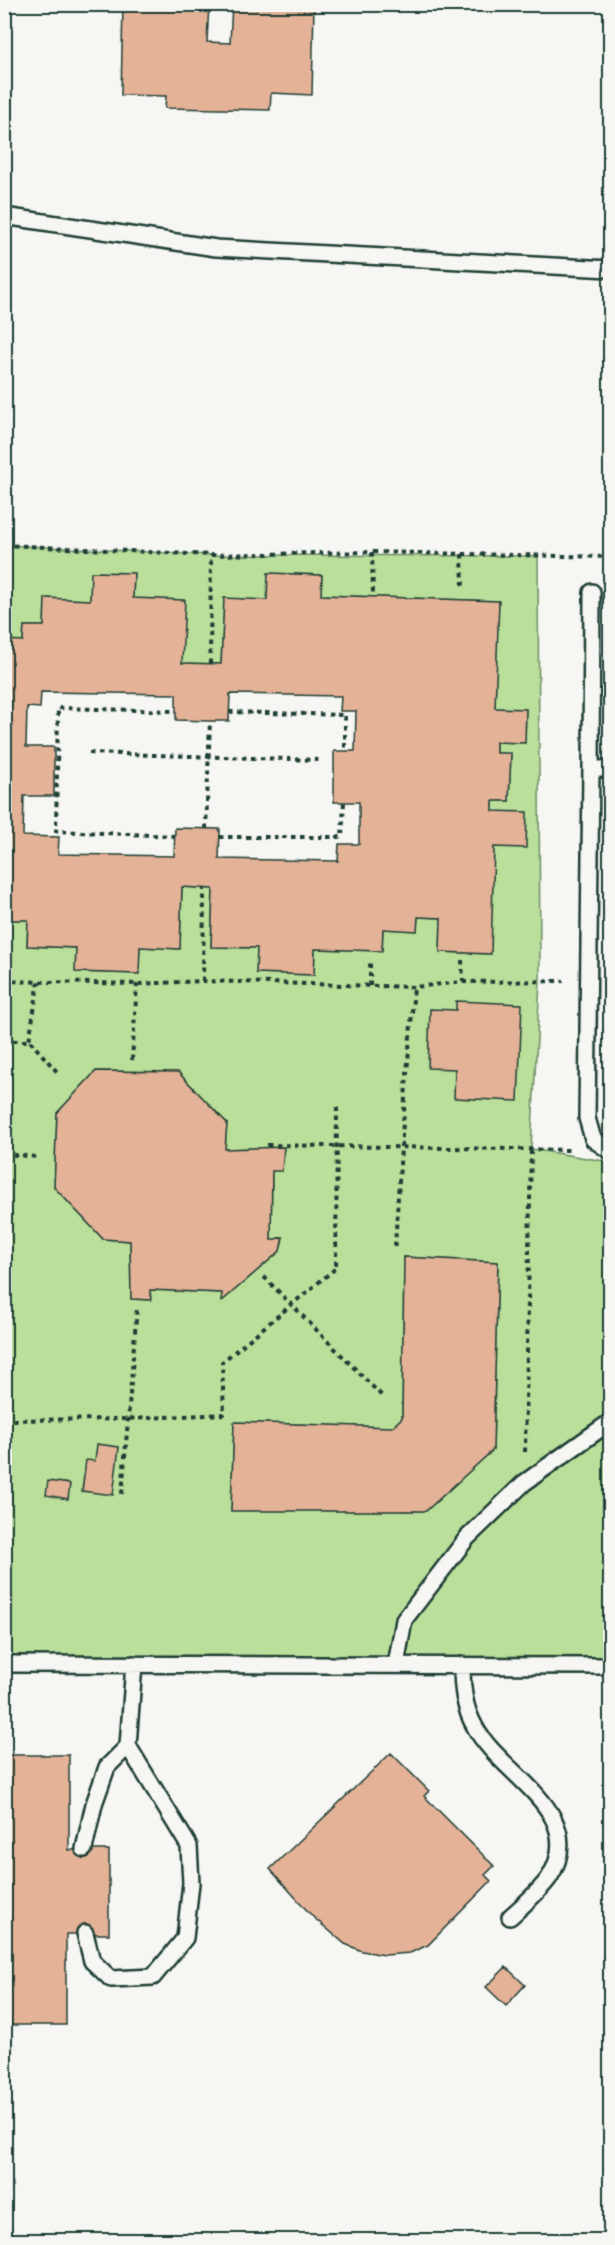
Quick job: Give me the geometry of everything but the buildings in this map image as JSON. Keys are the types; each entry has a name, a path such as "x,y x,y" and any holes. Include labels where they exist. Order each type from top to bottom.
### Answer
{"lane":[{"path":"4,216 216,248 610,269"},
{"path":"592,592 587,1118 593,1139 610,1151"},
{"path":"591,769 610,769"},
{"path":"396,1665 404,1620 467,1538 524,1483 610,1422"},
{"path":"4,1664 610,1666"},
{"path":"85,1933 92,1961 111,1979 153,1977 185,1938 191,1882 189,1846 128,1746 134,1664"},
{"path":"462,1665 464,1698 476,1729 495,1755 545,1804 557,1828 558,1854 548,1879 510,1917"},
{"path":"84,1849 94,1804 107,1767 128,1746"}],"path":[{"path":"4,545 211,555 372,552 610,557"},
{"path":"372,552 373,594"},
{"path":"462,554 463,588"},
{"path":"210,664 211,555"},
{"path":"175,836 56,831 58,708 176,711"},
{"path":"230,712 345,715 345,752"},
{"path":"206,829 210,721"},
{"path":"89,753 321,760"},
{"path":"219,837 342,837 344,802"},
{"path":"203,981 204,888"},
{"path":"370,960 370,986"},
{"path":"462,960 463,982"},
{"path":"4,981 137,984 203,981 414,987 463,982 589,980"},
{"path":"29,1041 39,981"},
{"path":"132,1060 137,984"},
{"path":"396,1246 401,1148 414,987"},
{"path":"4,1041 29,1041 59,1074"},
{"path":"4,1420 127,1419 224,1414 222,1362 336,1268 337,1106"},
{"path":"267,1145 576,1150"},
{"path":"524,1483 531,1150"},
{"path":"4,1154 38,1156"},
{"path":"264,1277 383,1398"},
{"path":"122,1494 137,1307"}],"green space":[{"path":"5,545 211,555 538,556 540,982 531,1149 610,1162 610,1665 5,1655 5,903 9,903 9,920 28,920 27,946 76,948 76,972 138,974 140,947 180,949 182,887 213,889 211,947 257,948 257,973 314,975 315,949 382,951 383,929 417,931 418,917 441,918 440,952 490,954 494,847 493,801 509,801 511,754 496,753 496,742 525,743 526,709 495,708 498,601 321,595 322,575 268,573 267,600 224,599 221,664 182,663 133,598 134,573 92,572 90,600 45,598 44,626 24,626 23,641 5,640","holes":["96,1071 178,1072 227,1123 225,1149 283,1147 272,1171 271,1240 283,1237 280,1251 222,1301 222,1293 150,1290 150,1300 131,1299 130,1241 103,1239 54,1187 57,1113","404,1257 498,1262 493,1450 426,1511 231,1510 234,1422 392,1427 402,1418"]}]}
